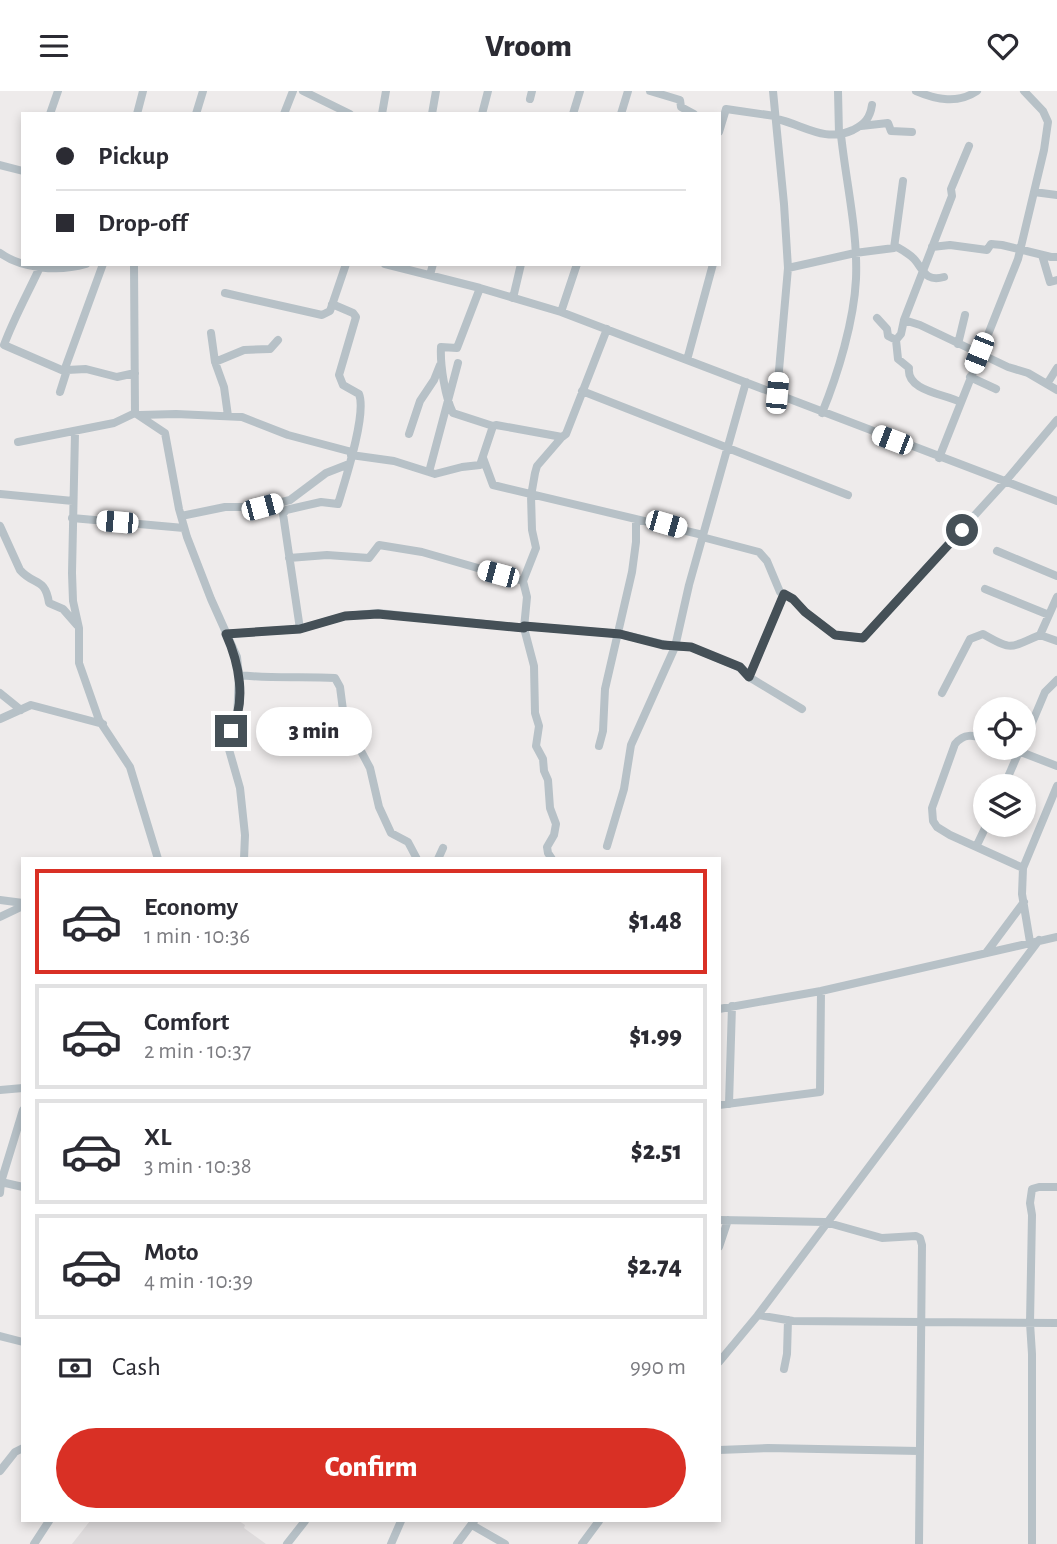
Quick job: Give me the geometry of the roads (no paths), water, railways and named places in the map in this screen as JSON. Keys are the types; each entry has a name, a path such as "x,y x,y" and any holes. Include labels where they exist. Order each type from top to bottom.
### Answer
{"street":[{"path":"51,112 58,91"},
{"path":"138,112 143,91"},
{"path":"197,112 203,91"},
{"path":"285,112 293,91"},
{"path":"303,91 346,112"},
{"path":"382,112 386,91"},
{"path":"432,112 436,91"},
{"path":"483,112 488,91"},
{"path":"574,112 580,91"},
{"path":"622,112 628,91"},
{"path":"650,91 676,97 680,100 681,107 690,112"},
{"path":"773,91 788,268 777,393"},
{"path":"822,413 845,344 856,280 855,253 839,134 838,91"},
{"path":"916,91 930,97 951,100 967,99 977,91"},
{"path":"939,458 1020,250 1053,124 1024,91"},
{"path":"721,125 726,109 776,117 818,134 841,135 861,125 871,115 872,104"},
{"path":"861,125 883,122 888,123 891,131 912,132"},
{"path":"960,402 912,381 908,374 909,368 898,359 896,340 901,334 952,196 951,189 969,146"},
{"path":"0,165 21,170"},
{"path":"895,246 903,181"},
{"path":"1034,192 1057,195"},
{"path":"932,247 950,245 987,250 990,244 1057,257"},
{"path":"788,268 895,246 909,254 923,272 937,279 944,277"},
{"path":"0,253 21,265"},
{"path":"1042,255 1050,282 1057,280"},
{"path":"32,266 55,266"},
{"path":"40,267 17,309 4,345 64,370 102,266"},
{"path":"134,266 138,414"},
{"path":"225,293 284,309 322,315 330,311 345,266"},
{"path":"392,266 561,312 1057,501"},
{"path":"430,275 432,266"},
{"path":"513,297 521,266"},
{"path":"561,312 576,266"},
{"path":"687,360 712,266"},
{"path":"480,288 457,348 441,347 447,402 454,415 493,426 562,437"},
{"path":"300,629 284,511 321,502 338,504 360,421 362,401 359,394 343,385 339,375 356,317 332,304"},
{"path":"958,344 965,315"},
{"path":"877,318 887,329 888,336 896,340"},
{"path":"904,320 1028,373 1057,390"},
{"path":"551,857 547,847 554,835 556,824 550,808 543,759 536,747 539,726 535,713 534,666 524,627 527,597 523,581 536,548 532,530 531,496 537,466 566,434 607,330"},
{"path":"211,333 228,416"},
{"path":"215,362 244,349 270,349 278,340"},
{"path":"409,434 420,401 434,380 441,362"},
{"path":"429,473 458,363"},
{"path":"1047,384 1057,368"},
{"path":"60,392 67,370 86,369 117,377 135,373"},
{"path":"970,377 996,389"},
{"path":"607,846 624,789 631,745 676,647 702,536 746,382"},
{"path":"582,391 848,495"},
{"path":"138,414 165,433 184,528 237,657 237,720 228,746 240,788 245,835 244,857"},
{"path":"18,442 75,433 138,414 242,417 288,435 351,453 394,461 429,473 445,473 463,467 478,466 493,426"},
{"path":"483,458 493,485 636,520 666,524 759,552 767,561 778,590 793,599 835,635 863,638 1004,483 1057,420"},
{"path":"75,433 72,518 79,663 103,724 130,767 157,857"},
{"path":"181,516 225,507 262,507 290,500 326,473 349,464"},
{"path":"0,494 73,501"},
{"path":"72,518 184,528"},
{"path":"599,746 603,731 605,689 620,634 622,611 632,572 636,520"},
{"path":"0,526 20,570 42,584 47,591 49,604 63,609 79,628"},
{"path":"289,558 327,555 369,558 380,545 422,552 523,581"},
{"path":"997,551 1057,576"},
{"path":"985,589 1049,615"},
{"path":"749,677 784,594"},
{"path":"942,693 970,639 983,634 1005,647 1014,647 1040,635 1057,597"},
{"path":"226,634 300,629 345,616 378,614 620,634 676,647 691,647 718,657 740,667 749,677 802,709"},
{"path":"1040,635 1057,641"},
{"path":"239,675 263,678 335,678 340,687 343,710 350,729 370,768 379,807 391,833 408,842 416,857"},
{"path":"1036,713 1045,692 1057,680"},
{"path":"0,693 21,710"},
{"path":"0,719 31,705 103,724"},
{"path":"973,737 960,738 955,744 932,808 933,821 937,827 1023,868"},
{"path":"1036,756 1057,766"},
{"path":"1035,941 1024,902 1023,868 1057,786"},
{"path":"977,845 980,837"},
{"path":"439,857 443,848"},
{"path":"0,900 21,905"},
{"path":"986,953 1024,902"},
{"path":"0,917 21,906"},
{"path":"721,1009 821,991 1057,937"},
{"path":"721,1360 758,1315 1035,941"},
{"path":"721,1105 820,1092 821,991"},
{"path":"729,1104 732,1006"},
{"path":"0,1090 21,1088"},
{"path":"0,1193 21,1117"},
{"path":"1,1182 21,1187"},
{"path":"1032,1544 1032,1189 1057,1187"},
{"path":"724,1220 825,1223 882,1238 920,1238 919,1544"},
{"path":"758,1315 788,1320 1057,1323"},
{"path":"784,1369 788,1320"},
{"path":"0,1336 21,1341"},
{"path":"721,1450 768,1448 919,1451"},
{"path":"0,1471 15,1452 21,1449"},
{"path":"34,1544 48,1522"},
{"path":"287,1544 304,1522"},
{"path":"391,1544 401,1522"},
{"path":"582,1544 598,1522"},
{"path":"457,1544 473,1523 505,1544"}]}
